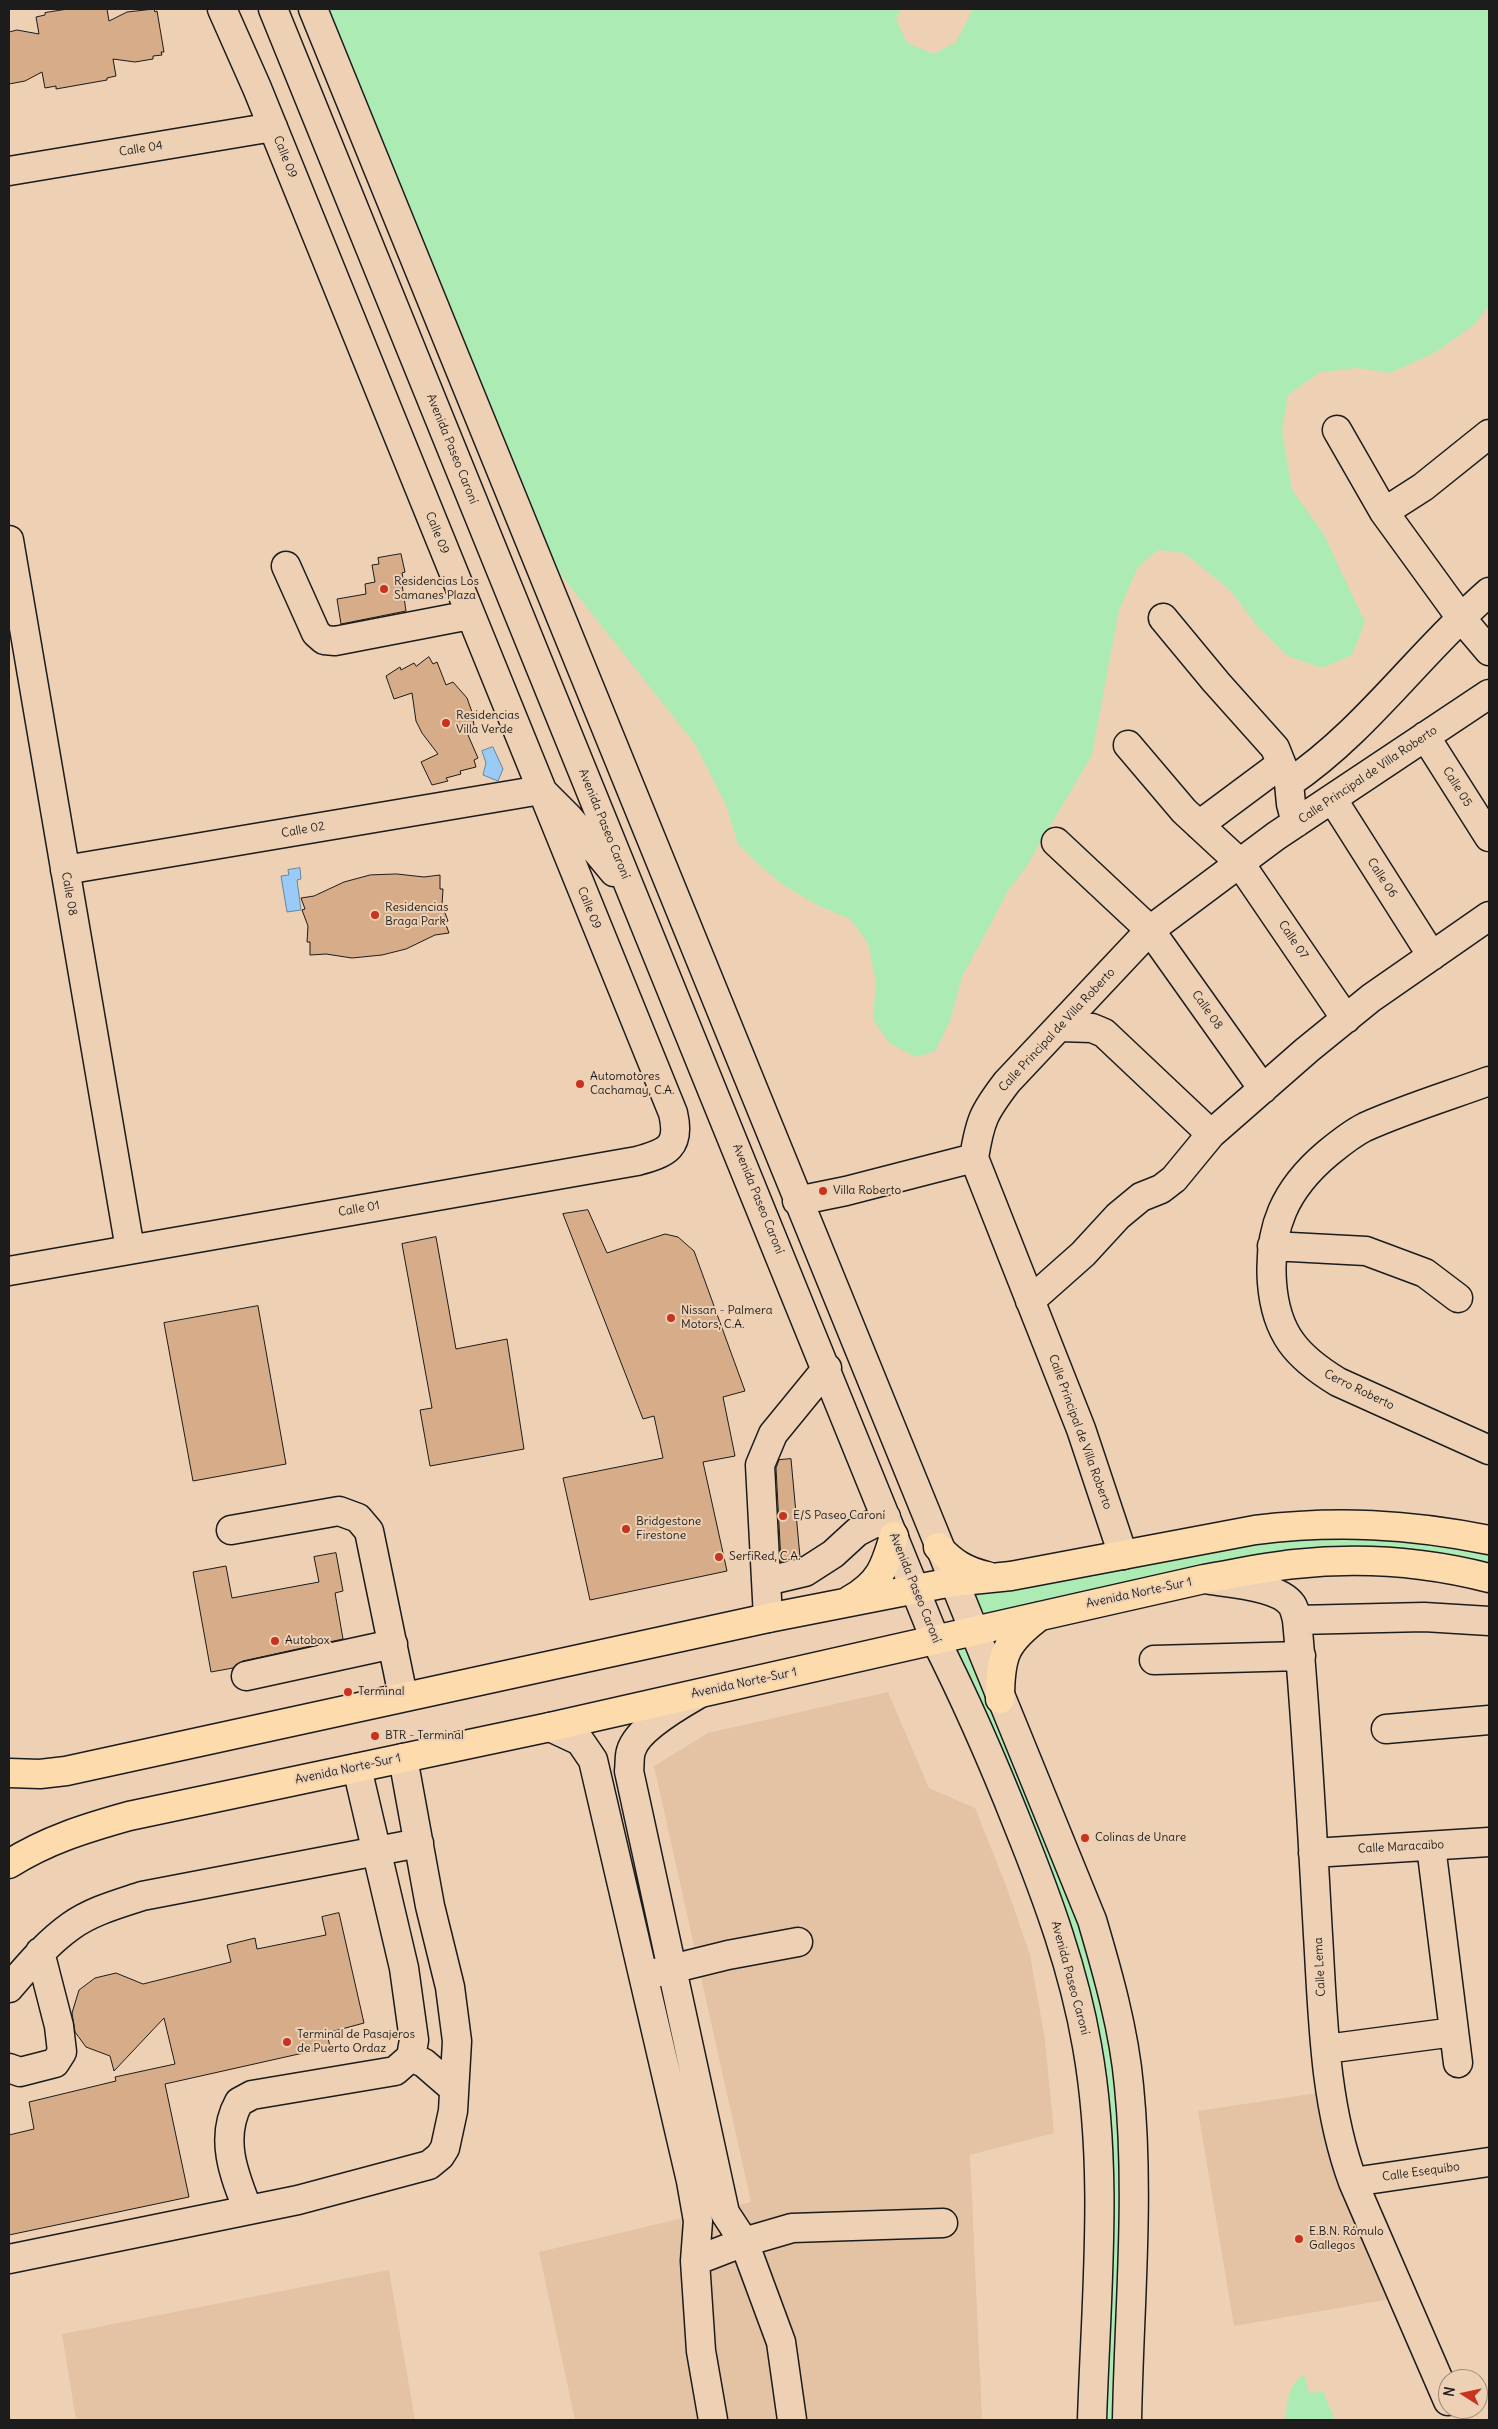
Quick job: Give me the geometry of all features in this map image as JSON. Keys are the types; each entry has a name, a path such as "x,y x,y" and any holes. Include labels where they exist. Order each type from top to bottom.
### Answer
{"main road":[{"path":"9,1774 40,1774 66,1771 768,1618 952,1582 1011,1576 1214,1536 1295,1525 1380,1524 1421,1527 1489,1540"},
{"path":"844,1603 864,1592 877,1581 886,1565 890,1527"},
{"path":"938,1547 952,1562 965,1570 986,1576 1011,1576"},
{"name":"Avenida Norte-Sur 1","path":"9,1864 32,1849 62,1836 104,1822 550,1727 1042,1614 1204,1579 1296,1564 1334,1562 1412,1563 1489,1578"},
{"path":"1000,1699 1000,1676 1006,1650 1019,1631 1042,1614"}],"street":[{"name":"Calle 09","path":"222,9 273,128 673,1113"},
{"name":"Avenida Paseo Caroní","path":"273,9 827,1368 935,1640 959,1687 1000,1780 1038,1874 1062,1942 1087,2046 1096,2133 1099,2196 1092,2420"},
{"path":"313,9 952,1582 1092,1920 1105,1965 1124,2048 1130,2094 1134,2197 1127,2420"},
{"name":"Calle 04","path":"9,171 273,128"},
{"path":"1337,430 1384,512 1461,618 1489,651"},
{"path":"1384,512 1423,487 1489,434"},
{"name":"Calle 08","path":"9,540 130,1249"},
{"path":"286,566 316,633 324,640 336,641 470,615"},
{"path":"1199,825 1285,774 1333,749 1461,618 1489,592"},
{"path":"1163,618 1216,682 1275,748 1285,774 1296,823"},
{"name":"Calle Principal de Villa Roberto","path":"1123,1555 1081,1429 974,1158 979,1126 988,1106 1007,1082 1150,930 1240,862 1296,823 1489,694"},
{"name":"Calle 05","path":"1425,736 1489,837"},
{"name":"Calle 07","path":"1128,745 1199,825 1240,862 1346,1019"},
{"path":"541,790 592,844 634,897"},
{"name":"Calle 02","path":"65,870 541,790"},
{"name":"Calle 06","path":"1332,800 1432,956"},
{"name":"Calle 08","path":"1056,842 1150,930 1263,1089"},
{"path":"1030,1301 1083,1254 1118,1216 1141,1197 1161,1189 1174,1179 1211,1134 1346,1019 1372,998 1489,916"},
{"path":"1059,1027 1092,1028 1104,1033 1211,1134"},
{"name":"Cerro Roberto","path":"1489,1081 1363,1128 1342,1142 1301,1179 1285,1202 1276,1226 1272,1246 1271,1267 1273,1294 1279,1317 1289,1341 1299,1354 1317,1369 1338,1382 1489,1450"},
{"name":"Calle 01","path":"9,1271 637,1161 658,1156 669,1148 675,1140 676,1132 673,1113"},
{"path":"797,1201 846,1192 974,1158"},
{"path":"1272,1246 1366,1252 1425,1273 1458,1298"},
{"path":"768,1618 760,1465 773,1434 827,1368"},
{"path":"231,1530 339,1511 358,1518 369,1531 404,1696"},
{"path":"767,1581 805,1572 833,1554 857,1532 890,1527"},
{"name":"Calle Lema","path":"1204,1579 1251,1586 1276,1593 1292,1605 1298,1620 1326,2049 1335,2122 1353,2182 1438,2378"},
{"path":"1298,1620 1424,1617 1489,1621"},
{"path":"246,1676 394,1644"},
{"path":"1154,1660 1301,1656"},
{"path":"702,1692 671,1710 641,1735 631,1750 629,1771 725,2213 744,2242 781,2342 792,2420"},
{"path":"1386,1729 1489,1720"},
{"path":"550,1727 580,1741 594,1760 691,2181 698,2221 695,2261 701,2351 713,2420"},
{"path":"9,2259 298,2200 429,2165 440,2156 445,2148 454,2111 458,2042 450,1987 430,1906 404,1758"},
{"path":"248,2210 229,2154 229,2130 239,2102 252,2095 395,2071 411,2057 414,2040 404,1968 357,1768"},
{"name":"Calle Maracaibo","path":"1314,1853 1489,1842"},
{"path":"9,1988 40,1952 72,1925 102,1909 142,1896 419,1843"},
{"path":"1431,1846 1458,2063"},
{"path":"644,1976 728,1955 798,1942"},
{"path":"9,2068 20,2072 55,2063 62,2052 59,2026 40,1952"},
{"path":"1326,2049 1454,2032"},
{"path":"411,2057 424,2063 454,2089"},
{"name":"Calle Esequibo","path":"1353,2182 1489,2162"},
{"path":"695,2261 744,2242 792,2228 943,2223"}],"shaded area":[{"path":"888,1692 929,1788 975,1808 1007,1888 1030,1955 1045,2040 1054,2133 970,2155 982,2420 575,2420 539,2252 751,2202 654,1766 708,1733"},
{"name":"E.B.N. Rómulo Gallegos","path":"1330,2091 1403,2297 1234,2326 1198,2111"},
{"path":"389,2270 415,2420 76,2420 62,2334"}],"green space":[{"path":"312,9 902,9 896,18 907,43 934,54 956,42 973,9 1489,9 1489,305 1475,324 1436,352 1390,373 1358,368 1320,372 1288,395 1282,430 1292,490 1323,533 1365,622 1352,655 1322,668 1288,656 1258,627 1229,589 1184,553 1158,550 1138,567 1119,610 1092,755 1026,867 1008,891 962,977 950,1021 935,1051 916,1057 889,1043 873,1019 876,982 868,943 850,919 819,906 785,886 759,865 738,844 726,805 695,744 524,528"},
{"path":"1255,1530 1489,1540 1489,1578 1375,1562 973,1631 1030,1770 1124,2048 1127,2420 1092,2420 1087,2046 935,1639 972,1631 952,1582"},
{"path":"1304,2374 1309,2393 1323,2391 1335,2420 1285,2420 1291,2389"}],"water":[{"path":"493,747 503,769 498,781 483,775 486,763 482,751"},
{"path":"300,868 301,879 297,880 301,910 287,912 281,876 289,875 288,870"}],"building":[{"path":"68,9 107,9 109,21 127,12 154,9 155,12 157,11 164,52 161,52 162,55 153,56 153,59 135,62 113,59 116,76 107,78 107,80 56,89 56,86 45,88 42,72 25,81 9,84 9,32 17,30 39,34 36,17 45,15 45,13"},
{"name":"Residencias Los Samanes Plaza","path":"401,554 405,572 402,573 404,583 402,584 406,611 341,624 337,599 366,594 365,584 375,582 372,565 379,564 378,558"},
{"name":"Residencias Villa Verde","path":"429,657 433,664 437,662 446,685 453,682 467,698 472,712 475,732 468,735 478,758 474,760 476,767 460,771 461,774 446,778 448,781 432,785 421,762 438,754 422,733 416,721 412,693 394,699 386,676 400,667 401,670 414,663 416,666"},
{"name":"Residencias Braga Park","path":"397,874 424,877 440,875 440,889 443,889 442,905 448,921 445,922 449,933 435,935 406,949 382,955 352,958 326,954 310,955 310,942 307,942 308,926 302,910 305,909 301,898 314,896 344,882 370,875"},
{"path":"588,1210 607,1253 665,1234 678,1237 694,1251 745,1391 723,1397 735,1456 703,1462 727,1571 590,1600 563,1478 663,1458 654,1416 643,1419 563,1214"},
{"path":"436,1237 456,1349 507,1339 524,1449 430,1466 420,1410 432,1408 402,1244"},
{"path":"258,1306 286,1464 193,1481 164,1323"},
{"path":"791,1459 800,1557 781,1562 776,1468 779,1460"},
{"path":"336,1553 343,1591 335,1593 343,1639 243,1661 233,1668 211,1672 193,1572 226,1566 232,1598 319,1582 314,1557"},
{"path":"339,1913 364,2023 327,2033 330,2047 165,2084 189,2197 9,2235 9,2135 34,2129 29,2102 116,2081 115,2077 175,2064 164,2018 114,2071 110,2056 86,2047 75,2032 72,2013 79,1990 95,1978 116,1973 143,1984 231,1962 227,1945 255,1938 257,1949 326,1935 322,1917"}],"place":[{"name":"Residencias Los Samanes Plaza","path":"384,589"},
{"name":"Residencias Villa Verde","path":"446,723"},
{"name":"Residencias Braga Park","path":"375,915"},
{"name":"Automotores Cachamay, C.A.","path":"580,1084"},
{"name":"Villa Roberto","path":"823,1191"},
{"name":"Nissan - Palmera Motors, C.A.","path":"671,1318"},
{"name":"E/S Paseo Caroní","path":"783,1516"},
{"name":"Bridgestone Firestone","path":"626,1529"},
{"name":"SerfiRed, C.A.","path":"719,1557"},
{"name":"Autobox","path":"275,1641"},
{"name":"Terminal","path":"348,1692"},
{"name":"BTR - Terminal","path":"375,1736"},
{"name":"Colinas de Unare","path":"1085,1838"},
{"name":"Terminal de Pasajeros de Puerto Ordaz","path":"287,2042"},
{"name":"E.B.N. Rómulo Gallegos","path":"1299,2239"}]}
